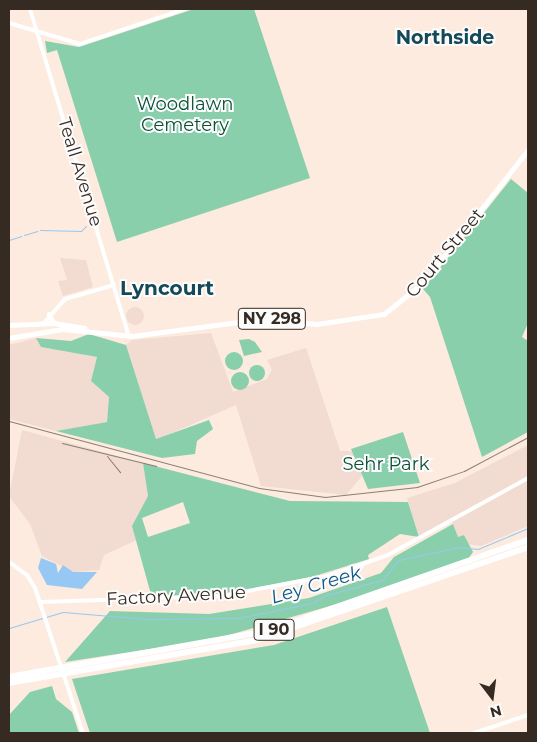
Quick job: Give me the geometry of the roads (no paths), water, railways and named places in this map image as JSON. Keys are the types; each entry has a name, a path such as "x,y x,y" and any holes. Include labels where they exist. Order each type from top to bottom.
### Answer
{"highway":[{"name":"I 90","path":"9,677 268,632 528,540"},
{"name":"I 90","path":"9,683 257,640 528,547"}],"main road":[{"name":"Court Street","path":"9,325 44,322 129,336 261,319 318,324 388,312 424,282 528,150"},
{"path":"49,314 54,323"},
{"path":"30,332 40,328 44,322"},
{"path":"38,323 40,328"},
{"name":"Court Street","path":"9,338 30,332 103,333"}],"street":[{"name":"Teall Avenue","path":"30,9 129,336"},
{"path":"9,23 84,43 185,9"},
{"path":"23,28 31,26 34,19"},
{"path":"42,47 43,38 49,35"},
{"path":"105,287 110,270"},
{"path":"38,323 70,296 114,285"},
{"path":"44,322 49,314"},
{"name":"Factory Avenue","path":"40,602 53,600 221,596 328,576 388,554 528,478"},
{"path":"10,563 32,581 83,733"},
{"path":"45,616 53,600"},
{"path":"474,733 528,715"}],"water":[{"path":"41,558 56,564 58,573 63,565 73,572 97,572 82,589 47,585 38,568"}],"waterway":[{"path":"40,230 81,231 86,226"},
{"path":"24,235 37,231"},
{"path":"9,240 21,236"},
{"name":"Ley Creek","path":"9,628 63,612 147,619 238,618 313,603 323,596 382,580 399,560 459,547 478,549 528,528"}],"railway":[{"path":"9,421 259,488 325,497 417,487 464,471 528,437"},
{"path":"62,443 156,466"},
{"path":"107,456 120,472"}],"district":[{"name":"Northside","path":"445,38"},
{"name":"Lyncourt","path":"167,288"}],"park label":[{"name":"Woodlawn Cemetery","path":"185,115"},
{"name":"Sehr Park","path":"386,464"}]}
